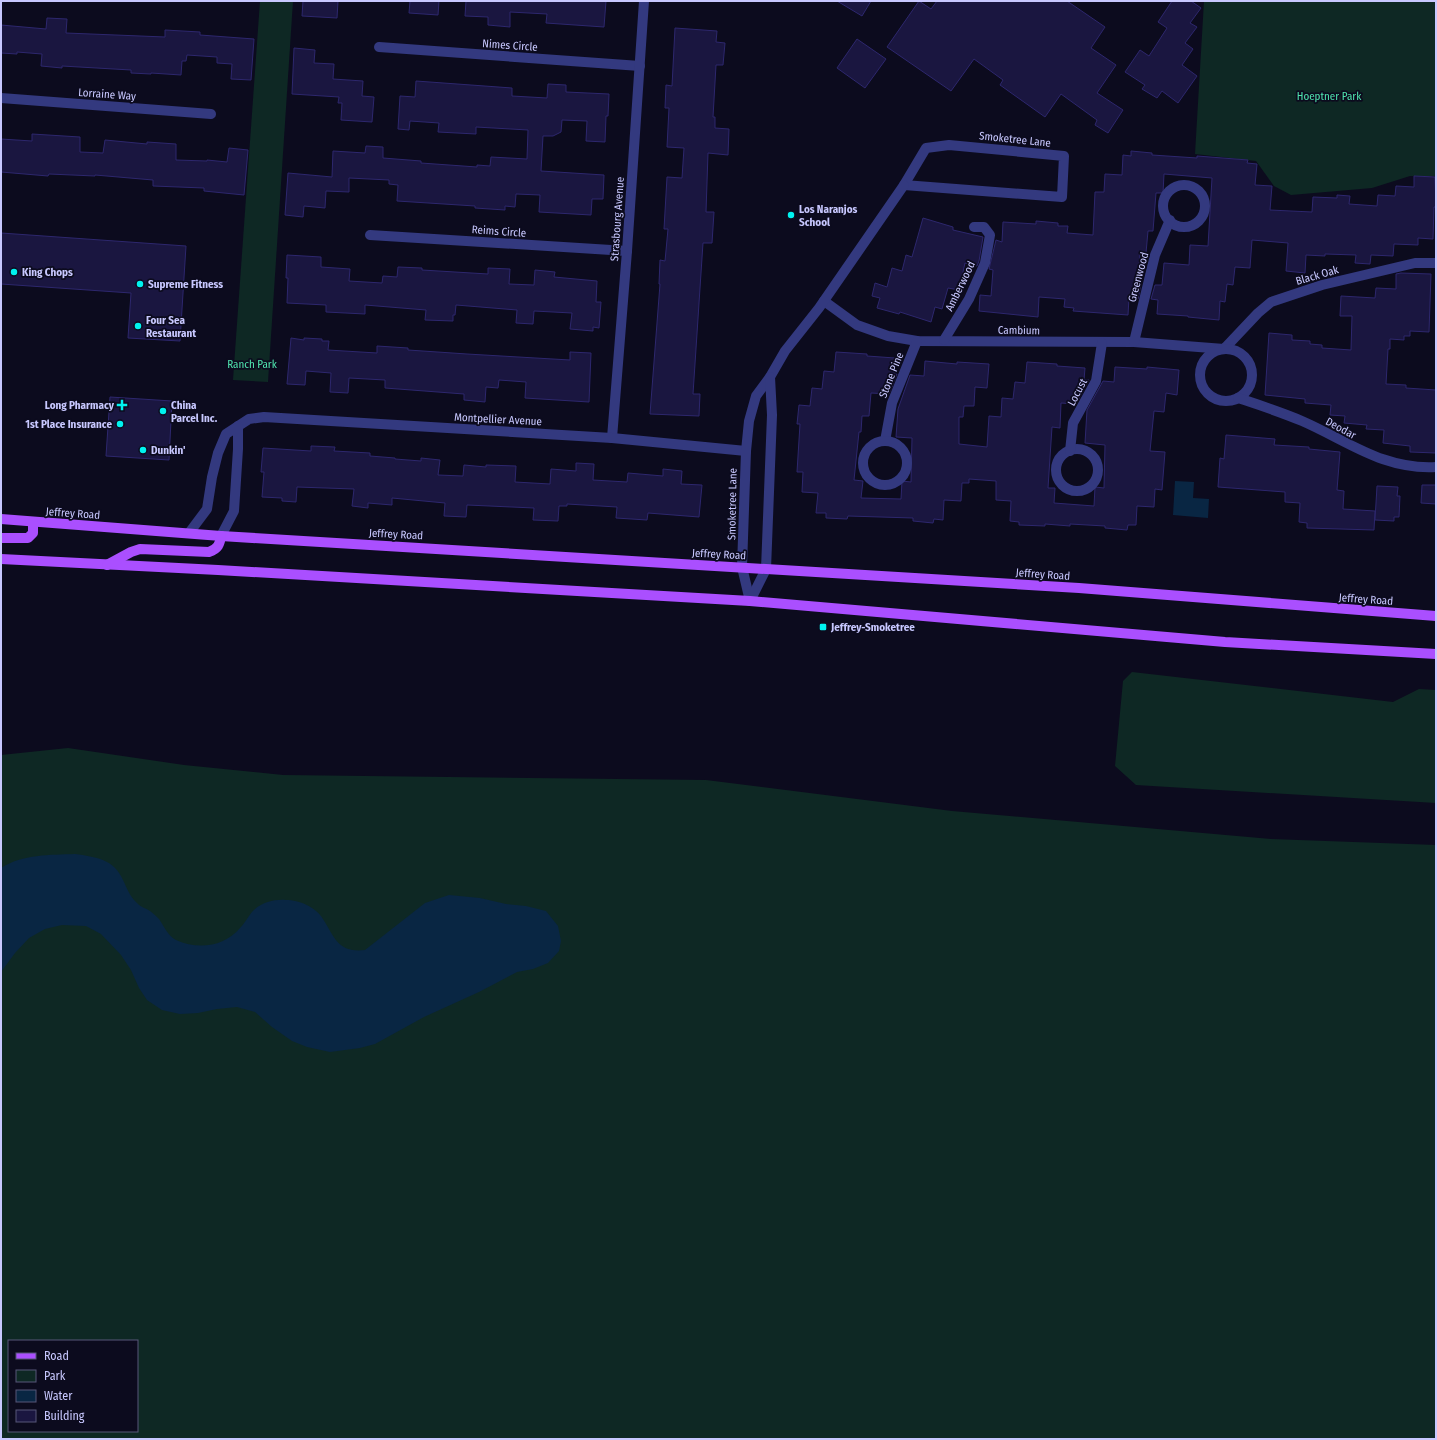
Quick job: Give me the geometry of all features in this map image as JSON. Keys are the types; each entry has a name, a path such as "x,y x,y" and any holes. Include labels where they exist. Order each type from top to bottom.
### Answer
{"main road":[{"name":"Jeffrey Road","path":"1,519 189,534 1087,589 1436,616"},
{"path":"1,538 28,538 33,532 33,522"},
{"path":"108,565 131,552 140,549 209,552 217,548 220,544 221,536"},
{"path":"1,559 750,601 1225,642 1436,654"}],"street":[{"name":"Strasbourg Avenue","path":"612,438 644,1"},
{"name":"Nimes Circle","path":"379,47 640,66"},
{"name":"Lorraine Way","path":"1,98 211,114"},
{"name":"Smoketree Lane","path":"750,601 742,567 746,451 749,420 756,396 770,377 785,351 824,301 904,186 926,148 949,145 1064,156 1062,198 904,186"},
{"path":"1187,185 1194,187 1203,198 1205,205 1201,218 1190,226 1182,227 1175,225 1170,220 1164,209 1164,203 1170,191 1180,186 1187,185"},
{"name":"Greenwood","path":"1134,342 1155,256 1170,220"},
{"name":"Amberwood","path":"944,340 969,299 985,263 990,235 984,227 974,227"},
{"name":"Reims Circle","path":"370,234 626,251"},
{"name":"Black Oak","path":"1224,349 1258,313 1271,302 1322,285 1415,263 1436,263"},
{"name":"Cambium","path":"824,301 857,324 888,336 918,341 1134,342 1224,349"},
{"name":"Stone Pine","path":"886,441 892,403 918,341"},
{"name":"Locust","path":"1070,451 1073,423 1096,381 1102,343"},
{"path":"1224,349 1233,350 1240,353 1251,367 1252,376 1250,385 1238,398"},
{"name":"Deodar","path":"1224,349 1216,350 1209,355 1203,361 1200,369 1202,385 1206,392 1213,398 1230,401 1238,398 1301,420 1360,451 1394,464 1422,468 1436,467"},
{"path":"750,601 766,569 772,415 770,377"},
{"name":"Montpellier Avenue","path":"238,426 249,419 264,417 612,438 746,451"},
{"path":"189,534 208,509 212,477 218,453 226,434 238,426"},
{"path":"221,536 234,511 238,426"},
{"path":"886,441 900,446 907,460 907,467 899,480 893,484 886,485 878,484 867,475 863,462 868,450 879,442 886,441"},
{"path":"1083,450 1094,458 1098,472 1096,479 1087,489 1074,491 1067,488 1058,479 1057,466 1064,454 1070,451 1083,450"}],"green space":[{"name":"Ranch Park","path":"260,1 293,1 268,382 233,380"},
{"name":"Hoeptner Park","path":"1204,1 1436,1 1436,176 1410,176 1372,188 1291,195 1274,186 1256,161 1195,154"},
{"path":"1132,672 1393,702 1419,689 1436,690 1436,803 1136,785 1115,766 1123,681"},
{"path":"68,748 184,765 283,775 706,780 952,811 1271,839 1436,845 1436,1439 1,1439 1,755"}],"water":[{"path":"1175,481 1194,482 1193,498 1209,499 1208,518 1173,515"},
{"path":"75,854 90,856 109,863 119,873 131,895 138,904 157,917 173,938 193,945 202,946 219,943 234,934 251,913 262,904 274,901 291,900 307,905 316,911 323,919 334,938 343,947 356,950 365,950 425,903 449,895 480,898 546,911 558,926 561,941 559,951 548,963 533,969 517,972 479,992 424,1017 375,1044 360,1048 330,1052 307,1047 292,1041 272,1027 255,1012 237,1007 198,1013 180,1014 162,1010 147,1000 121,955 101,934 86,926 62,925 45,929 29,938 15,953 1,972 1,868 18,860 37,856"}],"building":[{"path":"303,1 338,1 337,18 302,16"},
{"path":"410,1 439,1 438,15 409,13"},
{"path":"466,1 606,1 604,27 546,23 547,14 510,12 510,27 488,25 488,17 465,16"},
{"path":"837,1 871,1 862,16"},
{"path":"919,1 931,9 937,1 1067,1 1105,27 1091,48 1116,65 1097,93 1123,110 1108,133 1095,125 1097,120 1061,94 1045,117 1000,85 1003,80 974,59 951,91 887,47"},
{"path":"1172,1 1191,1 1201,8 1190,23 1197,27 1185,43 1193,49 1182,65 1197,76 1178,103 1162,91 1157,98 1142,89 1145,85 1125,72 1140,50 1149,56 1167,28 1158,22"},
{"path":"47,18 67,19 66,33 165,37 165,30 200,32 200,35 254,39 251,80 231,79 232,64 217,63 217,57 187,55 186,61 182,61 181,75 131,73 131,70 41,66 42,54 17,52 17,54 1,53 1,25 46,29"},
{"path":"675,28 717,31 716,42 725,43 723,65 716,65 713,117 715,117 715,128 729,129 728,155 708,153 706,212 714,212 712,243 703,243 693,394 700,394 699,416 650,414 660,284 660,260 665,261 668,229 664,229 667,177 682,178 684,148 667,147 669,108 665,108 666,85 672,86"},
{"path":"857,39 886,59 865,88 837,68"},
{"path":"294,48 315,50 314,63 334,64 333,79 363,81 362,96 374,97 372,122 341,120 342,103 338,103 339,97 292,94"},
{"path":"416,81 512,88 512,96 547,98 548,84 566,85 566,92 609,94 605,142 586,141 587,121 562,120 561,132 553,136 543,136 541,171 604,175 603,199 592,199 591,215 539,212 540,195 516,194 515,207 505,206 505,210 475,208 475,206 397,201 398,185 389,184 389,180 349,178 349,192 326,191 325,208 304,206 303,217 285,215 288,173 332,177 333,151 365,153 366,146 383,147 383,158 421,161 421,163 477,167 477,165 490,166 491,157 527,159 528,130 476,127 476,134 438,132 439,123 410,121 409,130 398,129 400,96 415,97"},
{"path":"32,134 80,137 80,152 103,153 105,140 147,144 147,142 176,144 176,160 207,160 227,162 229,148 248,150 244,195 204,191 204,188 153,186 153,180 95,175 49,174 48,176 1,172 1,139 32,141"},
{"path":"1131,151 1152,153 1152,155 1197,158 1197,156 1248,160 1247,163 1257,164 1255,185 1272,186 1270,210 1312,212 1313,197 1337,198 1337,195 1350,196 1349,204 1377,206 1378,195 1395,196 1396,186 1414,187 1414,176 1435,177 1436,207 1434,207 1433,239 1418,238 1418,245 1394,244 1393,256 1371,255 1370,264 1355,263 1356,255 1306,255 1305,273 1286,271 1288,243 1252,240 1250,268 1235,267 1233,285 1227,284 1225,302 1220,301 1219,320 1157,314 1158,300 1151,299 1155,285 1162,285 1164,263 1189,265 1190,245 1208,246 1212,178 1164,174 1163,193 1156,193 1153,231 1148,231 1146,253 1140,253 1138,284 1141,284 1138,299 1129,298 1128,315 1073,311 1074,308 1064,307 1065,299 1039,297 1038,317 979,311 980,295 991,296 993,270 989,269 996,240 1002,242 1003,222 1036,224 1036,221 1058,223 1058,226 1068,226 1067,233 1093,235 1095,192 1104,192 1105,174 1122,175 1123,155 1131,156"},
{"path":"923,218 953,227 953,230 983,237 977,266 965,263 959,290 948,288 942,309 935,307 931,322 900,312 899,314 877,308 880,298 872,296 875,283 887,287 892,268 902,271 906,255 912,257"},
{"path":"1,233 186,246 180,341 128,338 131,293 1,284"},
{"path":"287,255 321,257 321,267 350,269 349,281 382,283 383,276 397,277 398,267 488,274 488,268 510,269 509,284 534,285 535,270 555,272 554,277 597,281 596,302 601,302 599,328 593,327 593,331 570,329 572,313 534,311 533,324 516,323 517,310 456,305 453,321 425,320 426,310 365,305 365,314 326,312 326,305 287,303"},
{"path":"1396,274 1431,274 1429,332 1410,331 1410,336 1404,336 1404,340 1390,339 1386,384 1406,385 1406,388 1436,390 1436,453 1410,452 1410,446 1383,443 1384,430 1366,429 1367,425 1344,423 1345,416 1330,415 1331,405 1305,403 1305,399 1265,395 1269,333 1292,335 1292,340 1310,341 1310,344 1322,345 1322,348 1351,350 1352,316 1340,316 1341,296 1375,298 1376,288 1396,289"},
{"path":"291,338 304,340 304,338 322,339 322,341 329,341 328,350 377,353 377,346 408,348 408,350 570,360 570,352 591,353 589,402 525,398 526,382 499,380 498,388 486,387 485,402 464,400 464,394 385,388 385,380 349,378 348,393 330,392 331,373 306,371 305,385 287,384"},
{"path":"836,352 895,358 894,374 897,374 889,394 871,393 869,416 862,416 854,480 863,481 861,498 901,499 902,481 911,482 912,438 896,437 898,409 910,375 924,376 925,361 957,364 957,362 989,364 987,388 975,387 974,406 964,406 963,417 959,417 959,444 987,447 989,416 1001,417 1002,398 1013,399 1015,382 1025,383 1027,362 1085,368 1084,380 1089,380 1076,404 1061,403 1060,428 1052,427 1048,488 1055,488 1054,503 1094,506 1095,487 1104,488 1105,445 1085,443 1087,410 1103,381 1114,382 1115,367 1147,369 1147,367 1179,370 1177,395 1166,393 1164,412 1154,411 1150,451 1165,452 1162,490 1155,489 1154,507 1137,506 1136,525 1128,525 1127,530 1105,528 1105,526 1070,524 1070,526 1045,524 1045,526 1019,525 1019,522 1010,521 1011,501 996,500 996,481 969,479 969,483 962,483 961,501 944,500 943,520 934,519 933,523 913,521 913,518 848,516 847,519 826,518 826,513 816,513 818,493 802,492 803,472 797,472 800,424 797,424 799,405 810,406 812,388 822,389 824,371 834,372"},
{"path":"110,397 172,401 169,460 106,456"},
{"path":"1226,435 1275,439 1274,445 1309,447 1309,449 1340,452 1337,490 1344,491 1343,509 1375,511 1374,530 1307,528 1307,523 1299,522 1300,503 1285,502 1285,492 1218,487 1220,458 1224,459"},
{"path":"311,446 335,447 334,451 370,453 370,456 395,459 421,461 421,458 440,460 438,475 463,476 464,465 486,467 486,465 516,466 515,482 550,484 551,469 576,471 576,463 594,464 593,480 627,482 628,473 663,476 663,469 682,471 681,484 702,485 699,517 648,513 647,520 616,518 617,507 567,504 567,506 559,506 558,521 533,520 534,508 467,505 466,517 444,516 445,503 392,498 392,505 368,503 368,508 352,506 354,489 297,487 296,502 282,501 282,498 262,497 264,472 261,472 263,448 311,451"},
{"path":"1422,485 1436,485 1436,504 1421,503"},
{"path":"1377,486 1398,487 1397,496 1400,496 1399,517 1394,517 1394,521 1375,520"}],"place":[{"name":"Los Naranjos School","path":"791,215"},
{"name":"King Chops","path":"14,272"},
{"name":"Supreme Fitness","path":"140,284"},
{"name":"Four Sea Restaurant","path":"138,326"},
{"name":"Long Pharmacy","path":"122,405"},
{"name":"China Parcel Inc.","path":"163,411"},
{"name":"1st Place Insurance","path":"120,424"},
{"name":"Dunkin'","path":"143,450"},
{"name":"Jeffrey-Smoketree","path":"823,627"}]}
